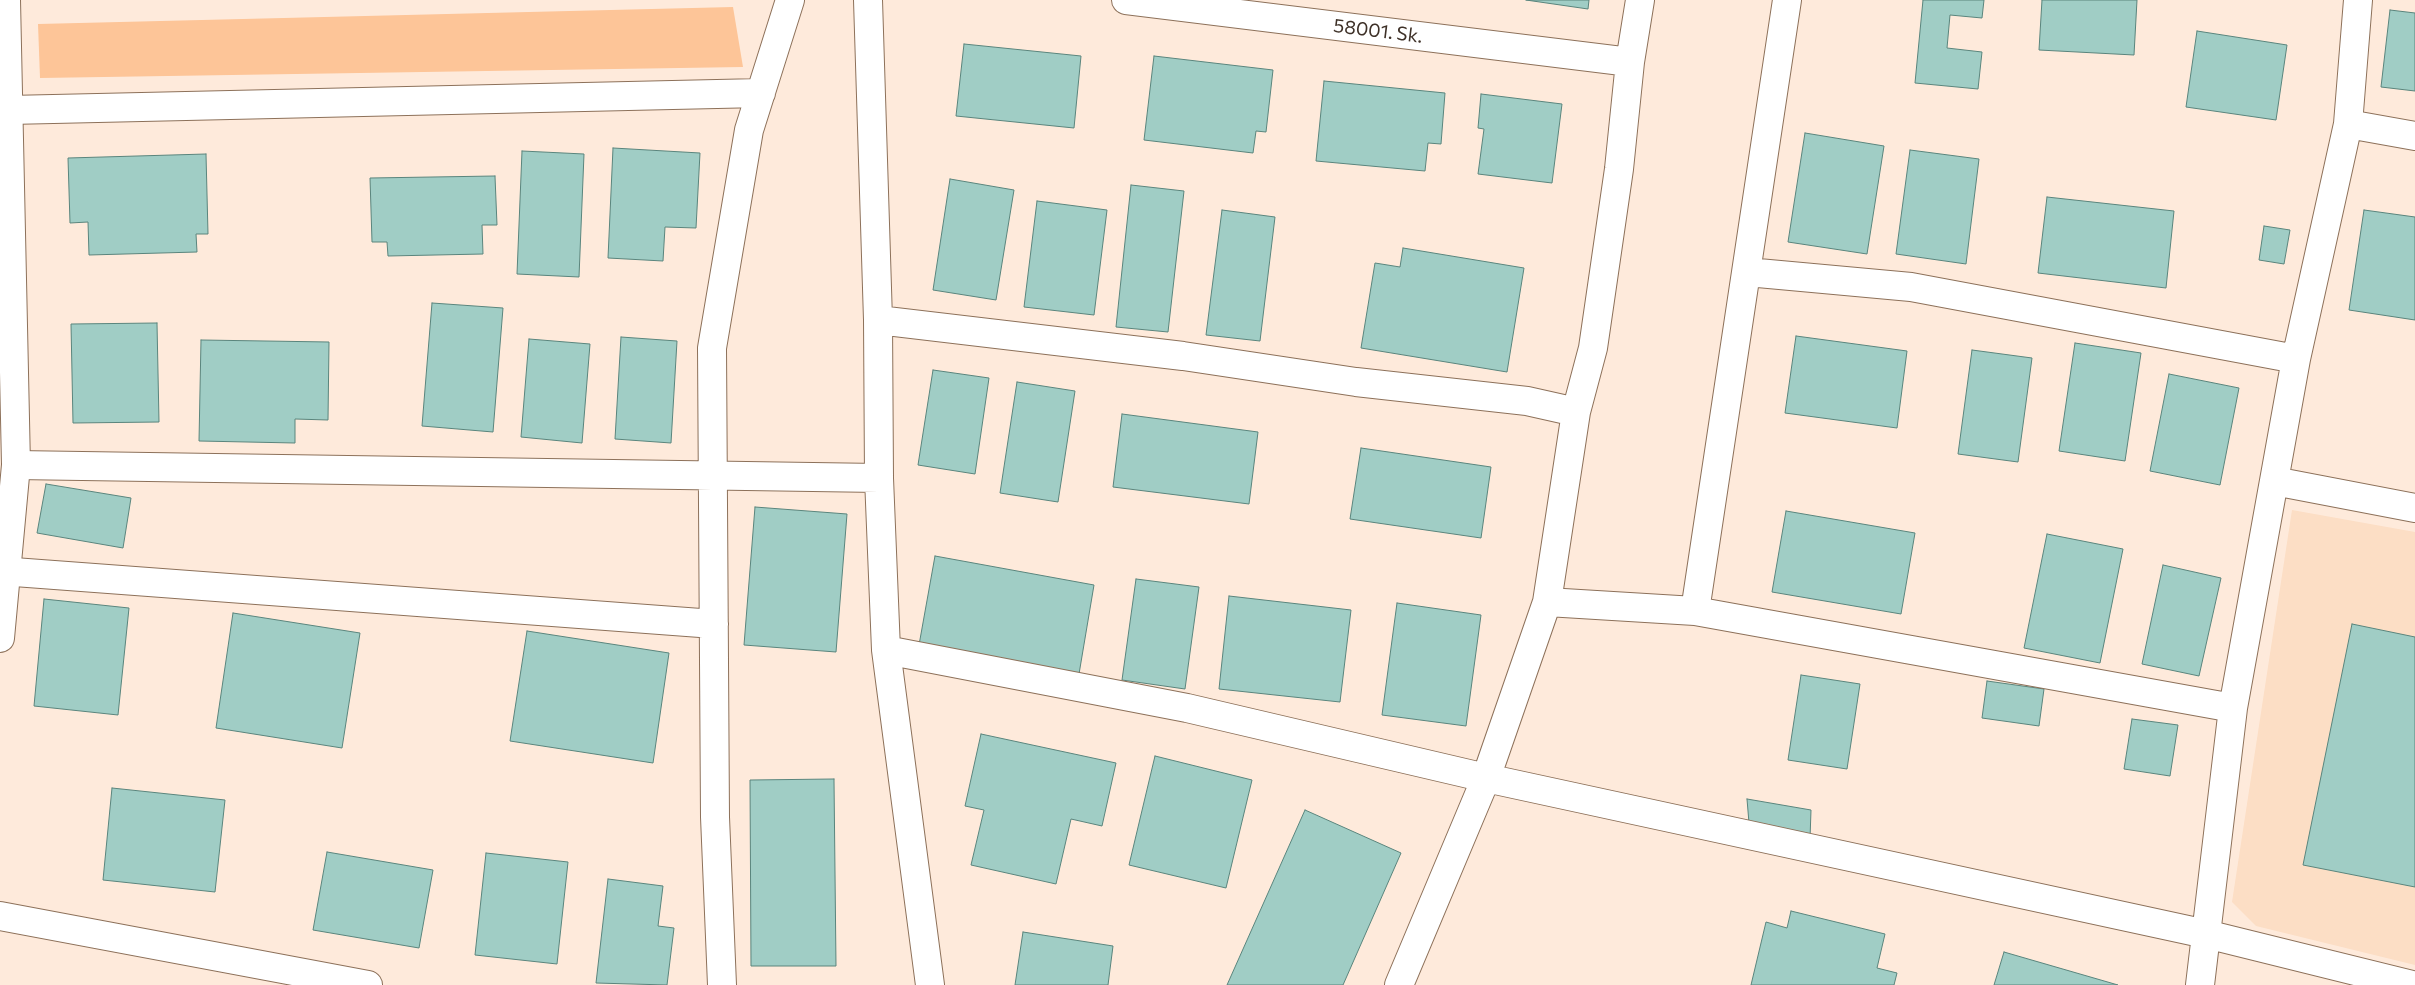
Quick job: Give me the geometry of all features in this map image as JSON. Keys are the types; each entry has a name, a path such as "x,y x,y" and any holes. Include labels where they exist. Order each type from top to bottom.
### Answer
{"street":[{"path":"0,638 4,571 16,465 7,366 9,110 6,0"},
{"path":"722,985 715,816 711,474 712,348 749,130 790,0"},
{"path":"868,0 878,320 879,478 886,650 930,985"},
{"name":"58001. Sk.","path":"1126,0 1630,62"},
{"path":"1399,985 1486,778 1547,602 1576,412 1593,348 1619,169 1630,62 1640,0"},
{"path":"1695,611 1787,0"},
{"path":"2200,985 2233,708 2296,359 2348,124 2358,0"},
{"path":"9,110 761,93"},
{"path":"2348,124 2415,136"},
{"path":"1747,272 1911,287 2296,359"},
{"path":"878,320 1183,356 1356,382 1527,402 1576,412"},
{"path":"16,465 879,478"},
{"path":"2274,481 2415,508"},
{"path":"4,571 714,624"},
{"path":"1547,602 1695,611 2233,708"},
{"path":"886,650 1187,708 1486,778 2206,934 2412,985"},
{"path":"0,916 368,985"}],"shaded area":[{"path":"733,7 743,67 40,78 38,24"},
{"path":"2292,510 2415,532 2415,965 2256,926 2232,902"}],"building":[{"path":"1526,0 1589,0 1588,9"},
{"path":"1923,0 1984,0 1982,18 1950,15 1947,48 1982,52 1978,89 1915,83"},
{"path":"2042,0 2137,0 2134,55 2039,50"},
{"path":"2390,10 2415,13 2415,91 2381,87"},
{"path":"2197,31 2287,45 2276,120 2186,107"},
{"path":"964,44 1081,56 1074,128 956,116"},
{"path":"1154,56 1273,70 1266,132 1256,131 1253,153 1144,140"},
{"path":"1324,81 1445,93 1441,144 1428,143 1425,171 1316,161"},
{"path":"1481,94 1562,104 1552,183 1478,174 1484,129 1478,128"},
{"path":"1805,133 1884,146 1867,254 1788,242"},
{"path":"613,148 700,153 696,228 665,227 663,261 608,258"},
{"path":"1910,150 1979,159 1966,264 1896,254"},
{"path":"522,151 584,154 579,277 517,274"},
{"path":"206,154 208,234 196,234 197,252 89,255 88,222 70,223 68,158"},
{"path":"495,176 497,225 482,225 483,254 388,256 387,242 372,242 370,178"},
{"path":"950,179 1014,190 996,300 933,290"},
{"path":"1131,185 1184,191 1168,332 1116,327"},
{"path":"2047,197 2174,211 2166,288 2038,273"},
{"path":"1037,201 1107,210 1094,315 1024,307"},
{"path":"1222,210 1275,217 1260,341 1206,335"},
{"path":"2364,210 2415,217 2415,320 2349,310"},
{"path":"2264,226 2290,230 2284,264 2259,260"},
{"path":"1403,248 1524,268 1507,372 1361,348 1375,263 1400,267"},
{"path":"432,303 503,308 493,432 422,426"},
{"path":"157,323 159,422 73,423 71,324"},
{"path":"1796,336 1907,351 1897,428 1785,413"},
{"path":"621,337 677,341 671,443 615,439"},
{"path":"529,339 590,344 582,443 521,437"},
{"path":"201,340 329,342 328,420 295,419 295,443 199,441"},
{"path":"2075,343 2141,353 2125,461 2059,451"},
{"path":"1972,350 2032,358 2018,462 1958,454"},
{"path":"933,370 989,378 975,474 918,465"},
{"path":"2169,374 2239,388 2220,485 2150,471"},
{"path":"1017,382 1075,391 1058,502 1000,493"},
{"path":"1122,414 1258,432 1249,504 1113,487"},
{"path":"1361,448 1491,467 1481,538 1350,519"},
{"path":"46,484 131,498 123,548 37,533"},
{"path":"755,507 847,514 836,652 744,645"},
{"path":"1786,511 1915,533 1901,614 1772,592"},
{"path":"2047,534 2123,549 2100,663 2024,648"},
{"path":"935,556 1094,585 1079,674 919,645"},
{"path":"2163,565 2221,578 2199,676 2142,664"},
{"path":"1136,579 1199,587 1185,689 1122,680"},
{"path":"1229,596 1351,610 1340,702 1219,689"},
{"path":"44,599 129,608 118,715 34,706"},
{"path":"1397,603 1481,615 1466,726 1382,715"},
{"path":"233,613 360,633 342,748 216,728"},
{"path":"2352,624 2415,637 2415,887 2303,865"},
{"path":"527,631 669,653 653,763 510,741"},
{"path":"1801,675 1860,684 1847,769 1788,760"},
{"path":"1987,681 2044,689 2039,726 1982,718"},
{"path":"2132,719 2178,725 2170,776 2124,769"},
{"path":"981,734 1116,763 1102,826 1071,819 1056,884 971,865 984,810 965,806"},
{"path":"1155,756 1252,780 1226,888 1129,865"},
{"path":"834,779 836,966 751,966 750,780"},
{"path":"112,788 225,800 215,892 103,880"},
{"path":"1747,799 1811,810 1810,839 1749,823"},
{"path":"1305,810 1401,853 1343,985 1227,985"},
{"path":"327,852 433,870 419,948 313,930"},
{"path":"486,853 568,862 557,964 475,955"},
{"path":"608,879 663,886 658,926 674,928 667,985 596,983"},
{"path":"1791,911 1885,934 1877,968 1897,973 1894,985 1751,985 1766,922 1787,928"},
{"path":"1023,932 1113,946 1108,985 1015,985"},
{"path":"2004,952 2118,985 1994,985"}]}
